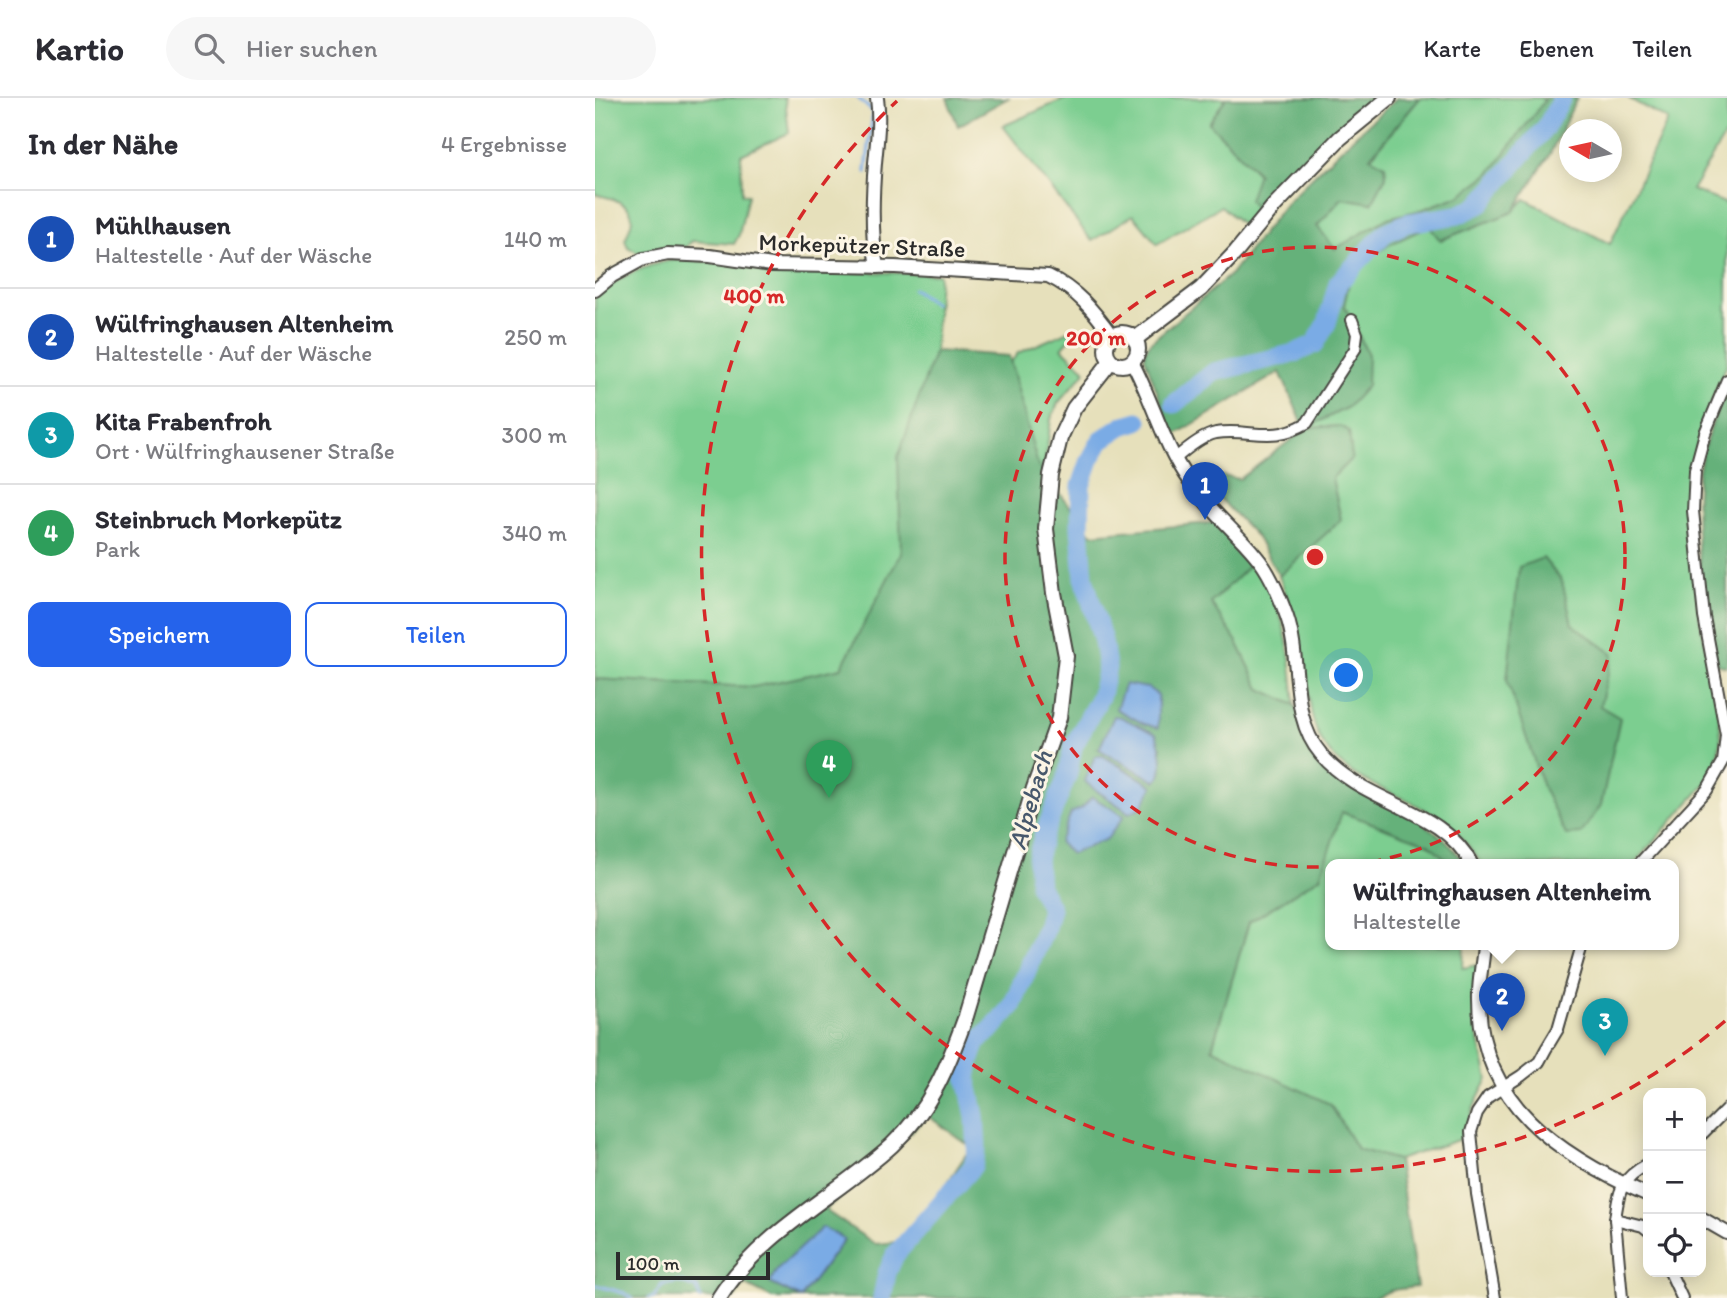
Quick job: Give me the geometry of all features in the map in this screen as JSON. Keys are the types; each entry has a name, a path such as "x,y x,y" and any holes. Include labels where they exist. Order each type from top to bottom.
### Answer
{"main road":[{"path":"1135,338 1201,289 1274,206 1340,138 1389,98"},
{"path":"1126,333 1135,338 1139,351 1132,362 1118,365 1111,361 1106,348 1112,336 1126,333"},
{"path":"719,1298 749,1262 801,1216 891,1145 912,1123 936,1091 953,1052 1034,788 1059,718 1066,656 1046,529 1051,475 1060,438 1074,408 1111,361"}],"street":[{"path":"877,98 879,137 873,242 877,267"},
{"name":"Morkepützer Straße","path":"595,290 612,276 642,260 668,254 711,256 772,265 877,267 1048,276 1067,285 1080,297 1112,336"},
{"path":"1175,459 1215,433 1271,435 1296,429 1307,423 1355,349 1357,334 1352,320"},
{"path":"1132,362 1175,459 1206,505 1258,558 1277,591 1295,645 1304,724 1319,753 1347,780 1424,818 1450,836 1469,859"},
{"path":"1644,859 1707,790 1725,764 1726,735 1704,617 1693,512 1695,470 1705,433 1727,380"},
{"path":"1483,950 1479,994 1481,1024 1491,1061 1503,1089 1551,1142 1575,1158 1643,1193"},
{"path":"1495,1298 1477,1194 1472,1132 1477,1113 1488,1097 1539,1062 1557,1029 1581,950"},
{"path":"1706,1130 1727,1109"},
{"path":"1622,1298 1615,1219 1618,1192 1632,1173 1643,1167"},
{"path":"1615,1219 1643,1226"},
{"path":"1706,1221 1727,1233"},
{"path":"1672,1277 1682,1298"}],"green space":[{"path":"595,98 785,98 789,133 741,155 742,194 748,195 739,235 734,244 692,241 685,248 666,248 639,254 628,247 625,240 632,221 631,212 618,201 595,194"},
{"path":"947,98 1008,98 958,126"},
{"path":"1067,98 1226,98 1209,123 1258,174 1253,206 1263,207 1245,227 1221,206 1157,244 1133,215 1092,241 1003,126"},
{"path":"1226,98 1380,98 1321,147 1263,207 1253,206 1249,200 1258,173 1209,123"},
{"path":"1397,98 1420,98 1370,157 1385,165 1386,176 1372,203 1342,198 1317,226 1335,249 1388,218 1421,210 1459,196 1490,173 1544,101 1541,98 1577,98 1567,119 1559,119 1559,135 1551,152 1513,212 1440,240 1429,226 1388,245 1351,273 1344,305 1368,355 1367,386 1348,407 1307,428 1340,426 1349,431 1352,458 1332,478 1341,520 1279,576 1256,536 1193,471 1240,479 1305,429 1280,372 1173,436 1145,358 1145,350 1152,341 1231,274 1287,202"},
{"path":"1420,98 1541,98 1545,101 1490,174 1459,196 1421,210 1388,218 1335,249 1317,226 1342,198 1372,203 1386,176 1385,165 1370,158"},
{"path":"1628,98 1727,98 1727,132 1692,190 1727,204 1727,364 1704,420 1689,477 1690,534 1699,613 1721,737 1717,760 1710,779 1638,859 1478,859 1464,840 1441,820 1343,766 1322,742 1317,732 1311,712 1300,638 1279,576 1341,520 1332,478 1352,458 1339,426 1305,429 1348,407 1368,355 1344,305 1351,273 1388,245 1429,226 1441,240 1513,212 1525,199 1610,244 1668,120"},
{"path":"672,260 722,262 776,270 939,274 935,351 928,370 1003,372 1018,353 1076,328 1078,330 1062,348 1086,371 1058,403 1051,419 1042,484 1039,555 595,862 749,687 595,679 595,296 631,273"},
{"path":"935,351 1009,356 1038,466 1092,534 1219,522 1253,562 1211,603 1237,642 1260,689 1295,705 1317,756 1422,822 1446,841 1462,859 1445,859 1429,844 1342,812 1320,877 1249,922 1212,1048 1330,1104 1357,1149 1398,1160 1417,1287 1392,1290 1373,1298 801,1298 844,1240 770,1283 800,1298 772,1298 744,1284 734,1298 595,1298 595,679 753,687 841,668 901,553 898,457","holes":["1161,747 1161,773 1156,781 1099,749","1120,765 1153,786 1129,813 1109,797","928,1116 971,1147 909,1241 875,1244 825,1210"]},
{"path":"1727,388 1727,667 1716,664 1703,592 1696,516 1701,459 1710,428"},
{"path":"1543,558 1562,581 1572,624 1613,654 1600,706 1620,718 1601,805 1581,834 1566,835 1544,790 1507,680 1519,567"},
{"path":"1253,562 1273,595 1285,630 1295,705 1260,689 1237,642 1211,603"},
{"path":"1341,812 1430,844 1446,859 1326,859"},
{"path":"1325,862 1325,950 1464,950 1463,968 1477,965 1475,1023 1488,1079 1471,1114 1467,1137 1398,1160 1357,1149 1330,1104 1212,1049 1249,922 1320,877"}],"water":[{"path":"1125,684 1148,688 1158,695 1158,728 1144,724 1116,709"},
{"path":"1114,716 1156,734 1162,757 1159,779 1155,781 1099,749"},
{"path":"1095,756 1103,756 1153,786 1142,807 1129,813 1085,781"},
{"path":"1092,797 1124,816 1107,839 1071,854 1059,842 1071,813 1082,808"},
{"path":"823,1227 844,1239 801,1298 770,1283 777,1269"}],"waterway":[{"path":"858,98 873,112 866,172"},
{"name":"Alpebach","path":"1174,404 1214,372 1295,353 1315,344 1327,323 1338,283 1385,233 1407,223 1458,215 1479,205 1546,127 1562,98"},
{"path":"913,289 934,303"},
{"name":"Alpebach","path":"882,1298 887,1273 895,1255 973,1166 977,1149 975,1116 967,1079 970,1062 977,1041 991,1030 1012,1006 1046,927 1051,909 1039,886 1037,859 1043,836 1068,774 1073,747 1101,695 1107,667 1103,641 1084,578 1080,527 1081,486 1090,460 1101,440 1122,426 1138,421"},
{"path":"649,1298 654,1297 662,1285 679,1282 697,1288 700,1298"},
{"path":"595,1285 632,1298"}],"place":[{"name":"Mühlhausen","path":"1205,520"},
{"name":"Steinbruch Morkepütz","path":"829,798"},
{"name":"Wülfringhausen Altenheim","path":"1502,1031"},
{"name":"Kita Frabenfroh","path":"1605,1056"}]}
